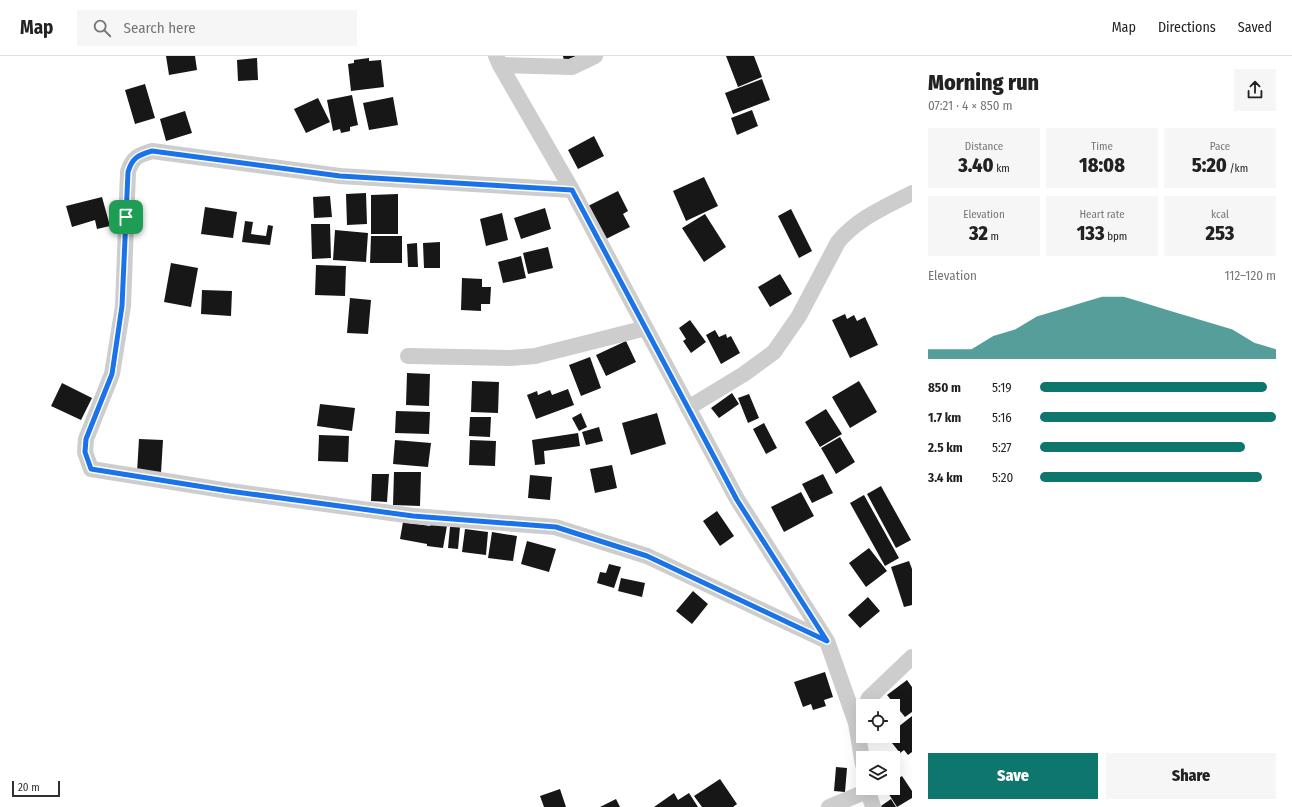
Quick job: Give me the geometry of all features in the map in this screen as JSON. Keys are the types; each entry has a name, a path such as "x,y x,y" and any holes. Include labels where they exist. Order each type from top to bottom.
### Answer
{"street":[{"path":"498,61 572,67 595,56"},
{"path":"498,61 572,190 737,500 827,641 856,707"},
{"path":"572,190 340,176 152,151 135,158 130,163 128,172 122,306 112,374 86,439 85,452 91,469 229,491 413,516 556,527 647,556 827,641"},
{"path":"688,408 744,374 774,352 799,316 838,242 846,232 861,220 912,193"},
{"path":"408,356 510,358 535,356 646,328"},
{"path":"868,699 912,657"},
{"path":"829,807 856,794"},
{"path":"869,795 872,807"}],"building":[{"path":"166,56 195,56 197,70 169,75"},
{"path":"563,56 576,56 564,61"},
{"path":"726,56 754,56 762,77 738,87"},
{"path":"257,58 258,80 238,81 237,60"},
{"path":"369,58 369,61 381,60 384,87 351,91 348,64 354,63 354,60"},
{"path":"762,79 770,100 733,114 725,93"},
{"path":"145,84 155,118 135,124 125,90"},
{"path":"352,95 358,125 350,127 350,131 341,133 340,129 333,131 327,100"},
{"path":"393,97 398,125 369,130 363,103"},
{"path":"318,98 330,122 306,133 294,109"},
{"path":"752,110 758,126 737,135 731,118"},
{"path":"185,111 192,133 166,141 160,119"},
{"path":"594,136 604,156 578,169 568,150"},
{"path":"704,177 718,206 686,221 673,191"},
{"path":"618,191 628,211 623,214 630,227 604,240 588,206"},
{"path":"366,193 367,224 347,225 346,194"},
{"path":"398,194 398,234 371,234 371,195"},
{"path":"330,196 332,217 314,218 313,197"},
{"path":"102,197 110,226 97,229 95,220 72,227 66,206"},
{"path":"205,207 237,212 233,238 201,234"},
{"path":"545,208 551,229 521,239 514,218"},
{"path":"791,209 812,251 799,258 778,216"},
{"path":"502,213 508,240 486,246 480,219"},
{"path":"705,214 726,247 704,262 682,228"},
{"path":"245,221 253,222 251,234 266,236 268,225 273,226 270,245 242,242"},
{"path":"311,224 330,224 331,258 312,259"},
{"path":"335,230 368,233 366,262 333,260"},
{"path":"371,236 402,236 402,263 370,263"},
{"path":"440,242 440,268 424,268 423,243"},
{"path":"417,243 418,267 408,267 407,244"},
{"path":"548,247 553,268 528,274 523,253"},
{"path":"521,256 526,278 503,283 498,262"},
{"path":"171,263 198,268 191,307 164,302"},
{"path":"316,265 346,266 345,296 315,295"},
{"path":"780,274 792,294 770,307 758,287"},
{"path":"462,278 482,279 482,287 491,287 490,304 481,304 481,311 461,310"},
{"path":"202,290 232,291 231,316 201,314"},
{"path":"350,298 371,300 368,334 347,333"},
{"path":"845,314 847,319 854,315 857,321 865,317 878,345 850,358 832,320"},
{"path":"690,320 706,342 691,353 683,341 686,339 679,328"},
{"path":"715,330 719,337 726,334 727,338 731,336 740,353 721,364 706,335"},
{"path":"626,341 636,362 606,376 596,355"},
{"path":"590,357 601,388 581,396 569,365"},
{"path":"407,373 430,374 429,406 406,405"},
{"path":"472,381 499,382 498,413 471,412"},
{"path":"859,381 877,412 850,428 832,397"},
{"path":"62,383 92,398 81,420 51,406"},
{"path":"568,389 574,405 536,419 527,395 537,391 538,395 550,390 552,395"},
{"path":"732,393 739,404 719,418 711,408"},
{"path":"749,394 759,418 748,423 738,398"},
{"path":"320,404 355,408 352,431 317,426"},
{"path":"826,409 842,434 820,447 805,422"},
{"path":"396,411 430,412 429,434 395,433"},
{"path":"581,413 587,427 579,431 572,418"},
{"path":"657,413 666,444 631,455 622,423"},
{"path":"470,417 491,417 490,437 469,436"},
{"path":"764,423 777,448 766,454 753,429"},
{"path":"599,427 603,441 586,445 582,432"},
{"path":"578,433 580,446 544,451 545,464 535,465 532,440"},
{"path":"319,435 349,436 348,462 318,461"},
{"path":"840,437 855,462 836,474 821,448"},
{"path":"139,439 163,440 161,473 137,472"},
{"path":"395,440 431,443 428,467 393,464"},
{"path":"470,440 496,441 495,466 469,465"},
{"path":"612,465 617,488 595,493 590,469"},
{"path":"394,472 421,472 420,506 393,505"},
{"path":"372,474 389,474 387,502 371,501"},
{"path":"823,474 833,493 812,503 802,484"},
{"path":"530,475 552,477 550,500 528,498"},
{"path":"881,486 911,540 896,548 867,494"},
{"path":"801,492 814,516 784,532 771,507"},
{"path":"864,495 899,558 885,566 850,503"},
{"path":"717,511 734,536 720,546 703,521"},
{"path":"403,522 430,526 431,524 447,526 443,548 427,546 427,544 400,539"},
{"path":"450,527 460,527 458,549 448,548"},
{"path":"465,529 488,532 486,555 462,552"},
{"path":"492,532 517,536 513,561 488,558"},
{"path":"527,541 556,549 549,572 521,564"},
{"path":"869,548 887,571 866,587 849,563"},
{"path":"909,561 912,569 912,605 904,607 891,567"},
{"path":"609,564 621,567 614,588 597,583 600,572 606,573"},
{"path":"621,578 645,583 642,597 618,591"},
{"path":"693,591 708,604 692,624 676,611"},
{"path":"868,597 880,611 860,628 848,615"},
{"path":"825,672 833,697 824,700 826,706 813,710 811,704 803,707 794,682"},
{"path":"907,680 912,687 912,712 905,717 900,711 900,699 890,699 887,695"},
{"path":"912,716 912,752 908,755 904,750 900,753 900,751 892,743 900,743 900,725"},
{"path":"836,767 847,768 845,792 834,791"},
{"path":"902,776 912,791 912,798 897,807 889,795 900,795 900,777"},
{"path":"720,779 737,804 733,807 702,807 694,796"},
{"path":"560,789 566,807 544,807 540,796"},
{"path":"674,793 678,800 689,793 698,807 654,807"},
{"path":"616,799 620,807 600,807"},
{"path":"891,799 896,807 881,806"}],"route":[{"path":"152,151 340,176 572,190 737,500 827,641 647,556 556,527 413,516 229,491 91,469 85,452 86,439 112,374 122,306 126,217 128,172 130,163 142,154 152,151"}]}
